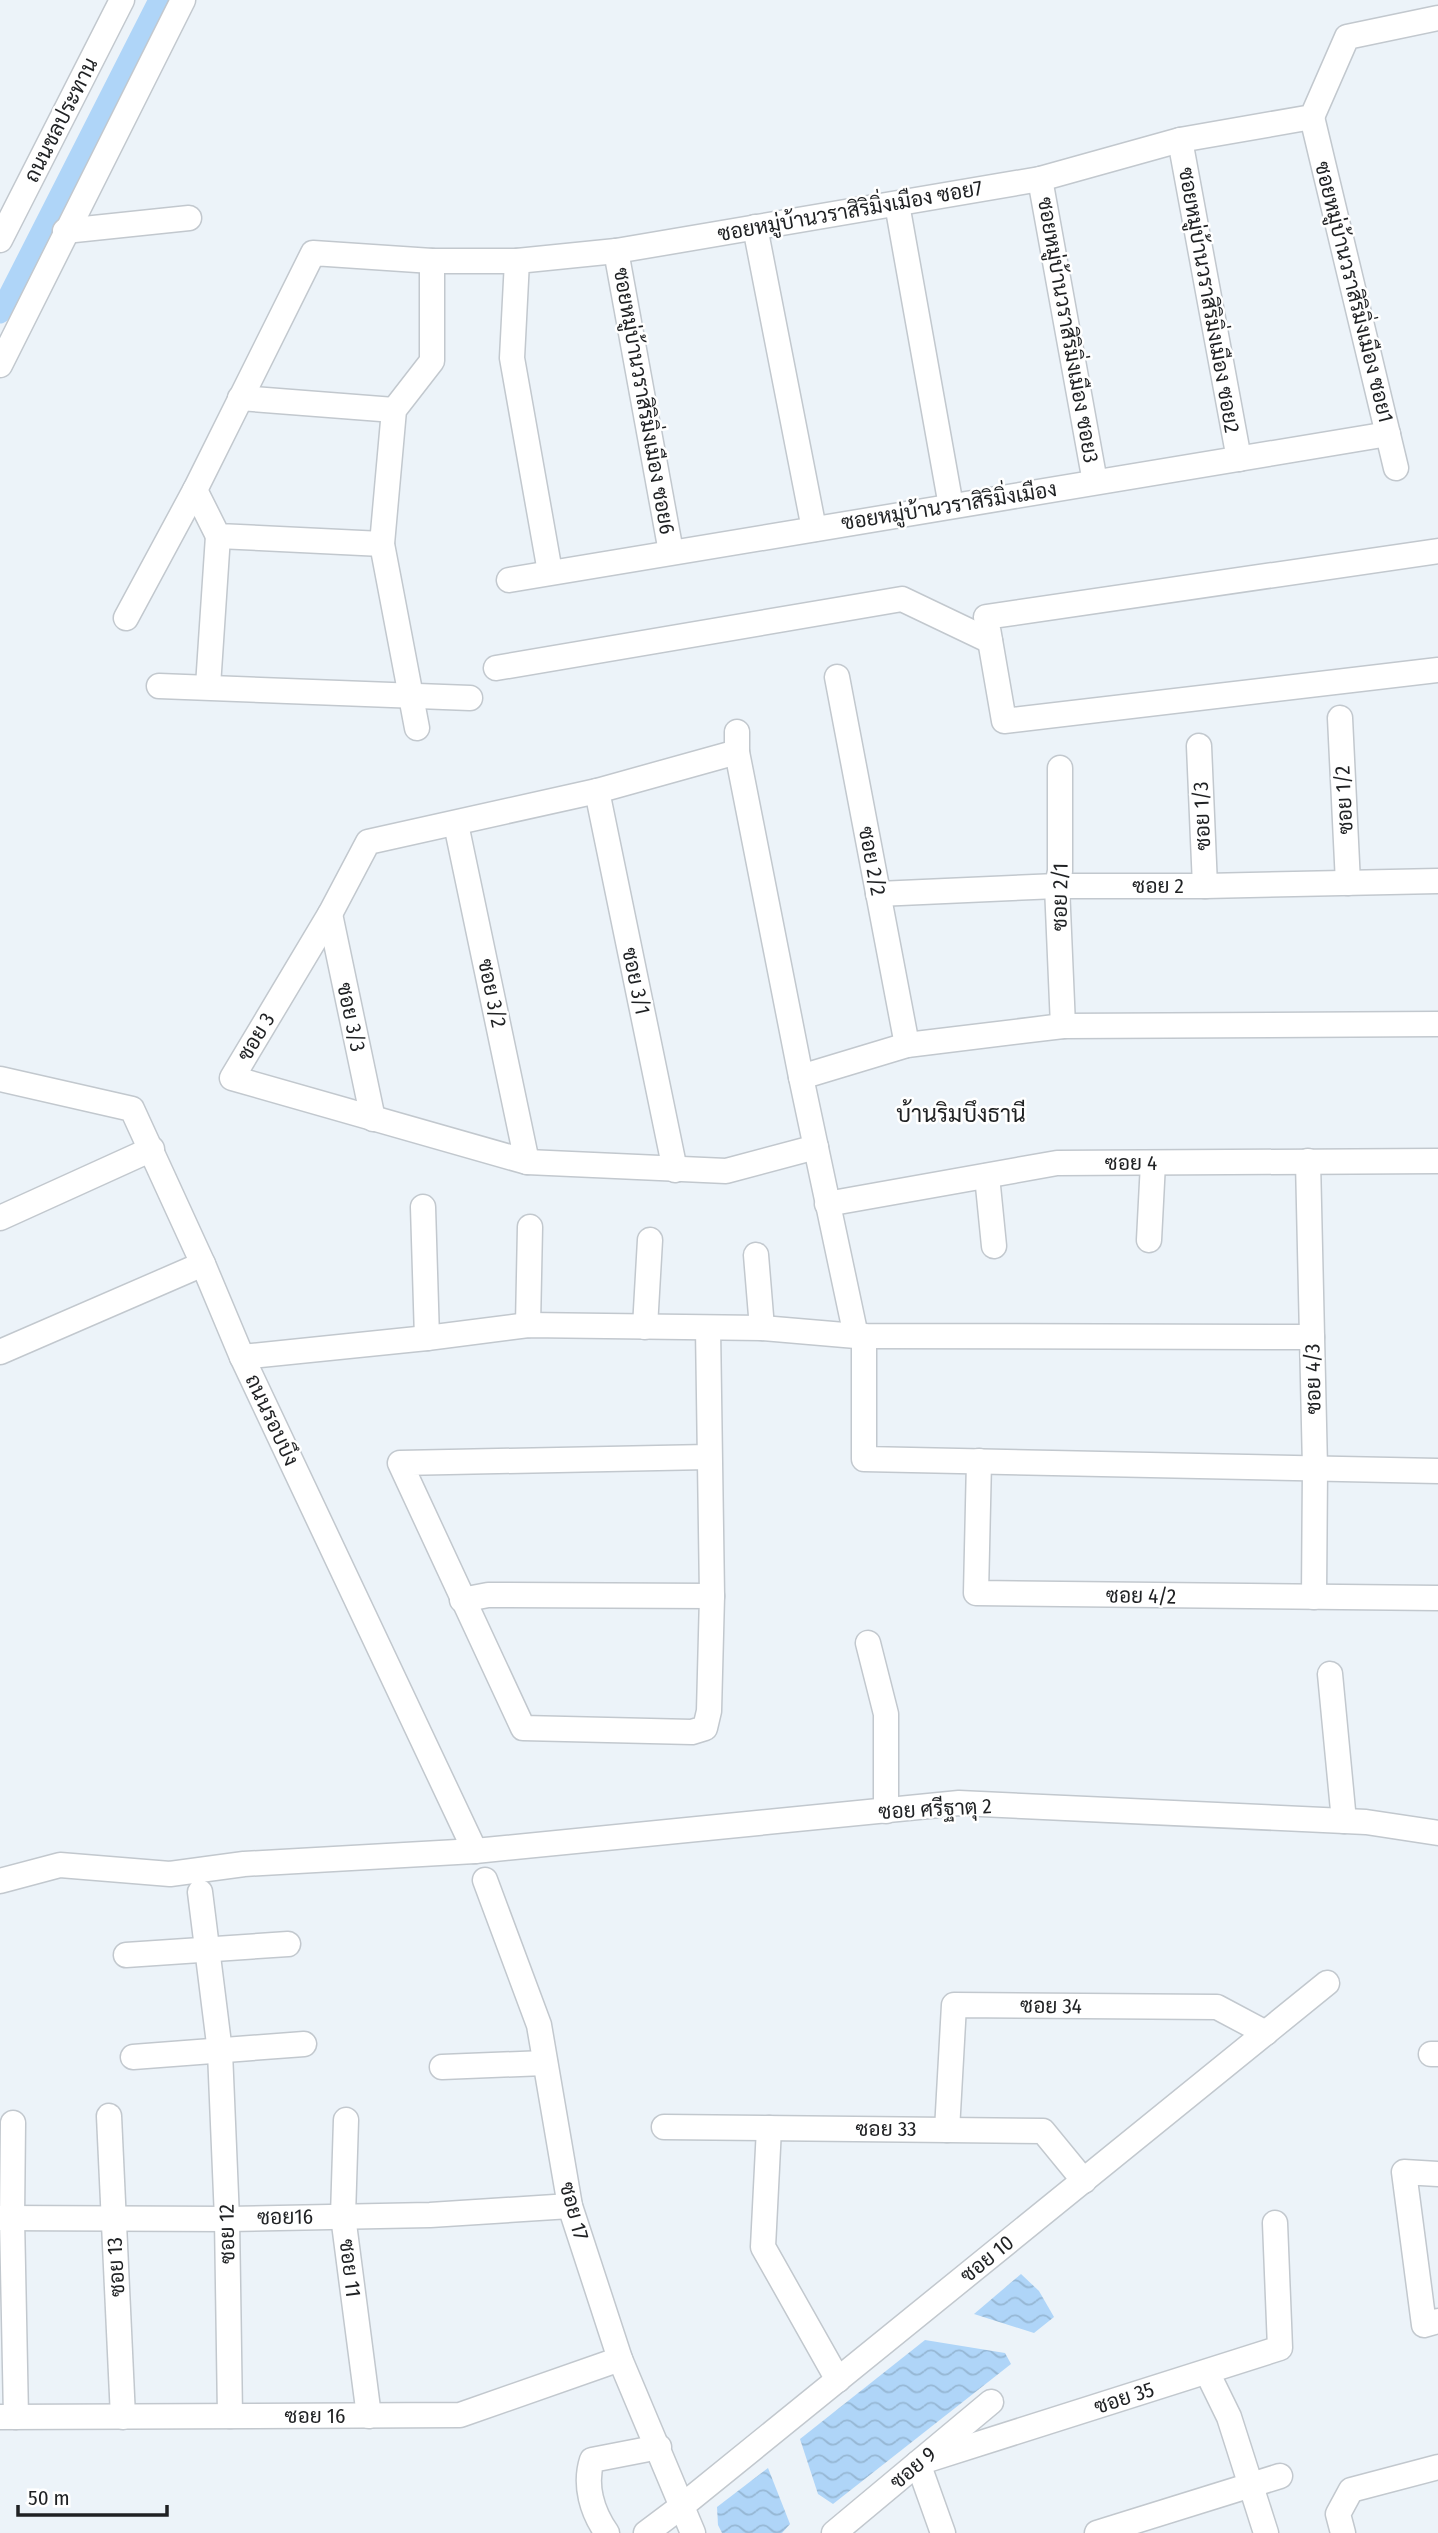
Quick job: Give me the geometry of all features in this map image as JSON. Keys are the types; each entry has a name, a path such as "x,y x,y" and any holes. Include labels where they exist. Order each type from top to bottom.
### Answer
{"street":[{"name":"ถนนชลประทาน","path":"0,240 122,0"},
{"path":"0,365 183,0"},
{"path":"1312,117 1347,37 1438,18"},
{"name":"ซอยหมู่บ้านวราสิริมิ่งเมือง ซอย7","path":"517,261 616,251 1040,179 1180,141 1312,117"},
{"name":"ซอยหมู่บ้านวราสิริมิ่งเมือง ซอย1","path":"1312,117 1396,468"},
{"name":"ซอยหมู่บ้านวราสิริมิ่งเมือง ซอย2","path":"1180,141 1238,459"},
{"name":"ซอยหมู่บ้านวราสิริมิ่งเมือง ซอย3","path":"1040,179 1096,482"},
{"path":"897,204 951,506"},
{"path":"65,231 189,218"},
{"path":"755,227 814,529"},
{"name":"ซอยหมู่บ้านวราสิริมิ่งเมือง ซอย6","path":"616,251 671,552"},
{"path":"125,618 195,490 313,253 432,261 517,261 512,358 550,572"},
{"path":"417,728 382,544 394,410 432,361 432,261"},
{"path":"240,398 394,410"},
{"name":"ซอยหมู่บ้านวราสิริมิ่งเมือง","path":"509,580 1388,433"},
{"path":"195,490 218,536 208,687"},
{"path":"218,536 382,544"},
{"path":"1438,551 986,617 1004,721 1438,670"},
{"path":"496,668 902,599 990,641"},
{"name":"ซอย 2/2","path":"837,677 907,1045"},
{"path":"159,686 470,698"},
{"name":"ซอย 1/2","path":"1340,718 1348,883"},
{"name":"ซอย 3","path":"801,1077 737,742 597,792 368,842 330,914 232,1078 527,1162 726,1171 816,1147"},
{"name":"ซอย 1/3","path":"1199,746 1205,886"},
{"name":"ซอย 2/1","path":"1060,768 1060,871 1057,886 1063,1026"},
{"name":"ซอย 3/1","path":"597,792 675,1170"},
{"name":"ซอย 3/2","path":"456,824 527,1162"},
{"name":"ซอย 2","path":"878,894 1057,886 1438,881"},
{"name":"ซอย 3/3","path":"330,914 373,1119"},
{"path":"1438,1024 1063,1026 907,1045 801,1077 827,1204 860,1336 864,1459 1438,1471"},
{"name":"ถนนรอบบึง","path":"0,1079 132,1109 242,1357 475,1851"},
{"path":"0,1218 152,1149"},
{"name":"ซอย 4/3","path":"1308,1161 1315,1468 1314,1597"},
{"name":"ซอย 4","path":"827,1204 1057,1163 1438,1161"},
{"path":"1149,1240 1153,1163"},
{"path":"987,1176 993,1246"},
{"path":"423,1207 427,1339"},
{"path":"528,1325 530,1227"},
{"path":"645,1327 650,1240"},
{"path":"756,1255 762,1328"},
{"path":"0,1352 203,1264"},
{"path":"242,1357 427,1339 528,1325 762,1328 860,1336 1312,1337"},
{"path":"708,1328 712,1596 709,1711 705,1728 692,1732 523,1728 400,1463 708,1457"},
{"name":"ซอย 4/2","path":"979,1461 976,1593 1438,1598"},
{"path":"462,1600 488,1595 712,1596"},
{"path":"868,1643 886,1714 886,1811"},
{"path":"1330,1674 1344,1821"},
{"name":"ซอย ศรีฐาตุ 2","path":"0,1881 60,1865 170,1874 244,1864 475,1851 959,1804 1366,1822 1438,1833"},
{"name":"ซอย 17","path":"485,1880 539,2025 570,2206 620,2359 693,2533"},
{"name":"ซอย 12","path":"200,1892 220,2052 227,2218 230,2416"},
{"path":"126,1955 288,1944"},
{"name":"ซอย 10","path":"646,2533 1327,1983"},
{"name":"ซอย 34","path":"947,2130 954,2005 1217,2007 1266,2033"},
{"path":"133,2057 304,2044"},
{"path":"442,2067 545,2063"},
{"name":"ซอย 13","path":"109,2116 123,2417"},
{"name":"ซอย 11","path":"346,2120 343,2216 369,2416"},
{"path":"8,2417 6,2218 13,2123"},
{"name":"ซอย 33","path":"664,2127 1043,2131 1084,2181"},
{"path":"769,2128 763,2247 838,2380"},
{"path":"1438,2174 1404,2172 1424,2325 1438,2321"},
{"name":"ซอย16","path":"6,2218 430,2216 570,2206"},
{"name":"ซอย 35","path":"918,2463 1280,2348 1275,2223"},
{"name":"ซอย 16","path":"8,2417 460,2415 620,2359"},
{"path":"1206,2372 1229,2417 1266,2533"},
{"name":"ซอย 9","path":"834,2533 992,2402"},
{"path":"607,2533 595,2517 587,2476 592,2460 659,2447"},
{"path":"918,2463 943,2533"},
{"path":"1343,2533 1338,2514 1351,2490 1438,2467"},
{"path":"1097,2533 1133,2528 1280,2476"}],"water":[{"path":"1021,2274 1039,2291 1054,2317 1034,2333 974,2314"},
{"path":"925,2340 1005,2353 1011,2364 833,2504 818,2494 800,2439"},
{"path":"768,2468 790,2524 782,2533 722,2533 718,2525 717,2507"}],"waterway":[{"path":"0,313 159,0"}],"district":[{"name":"บ้านริมบึงธานี","path":"961,1114"}]}
